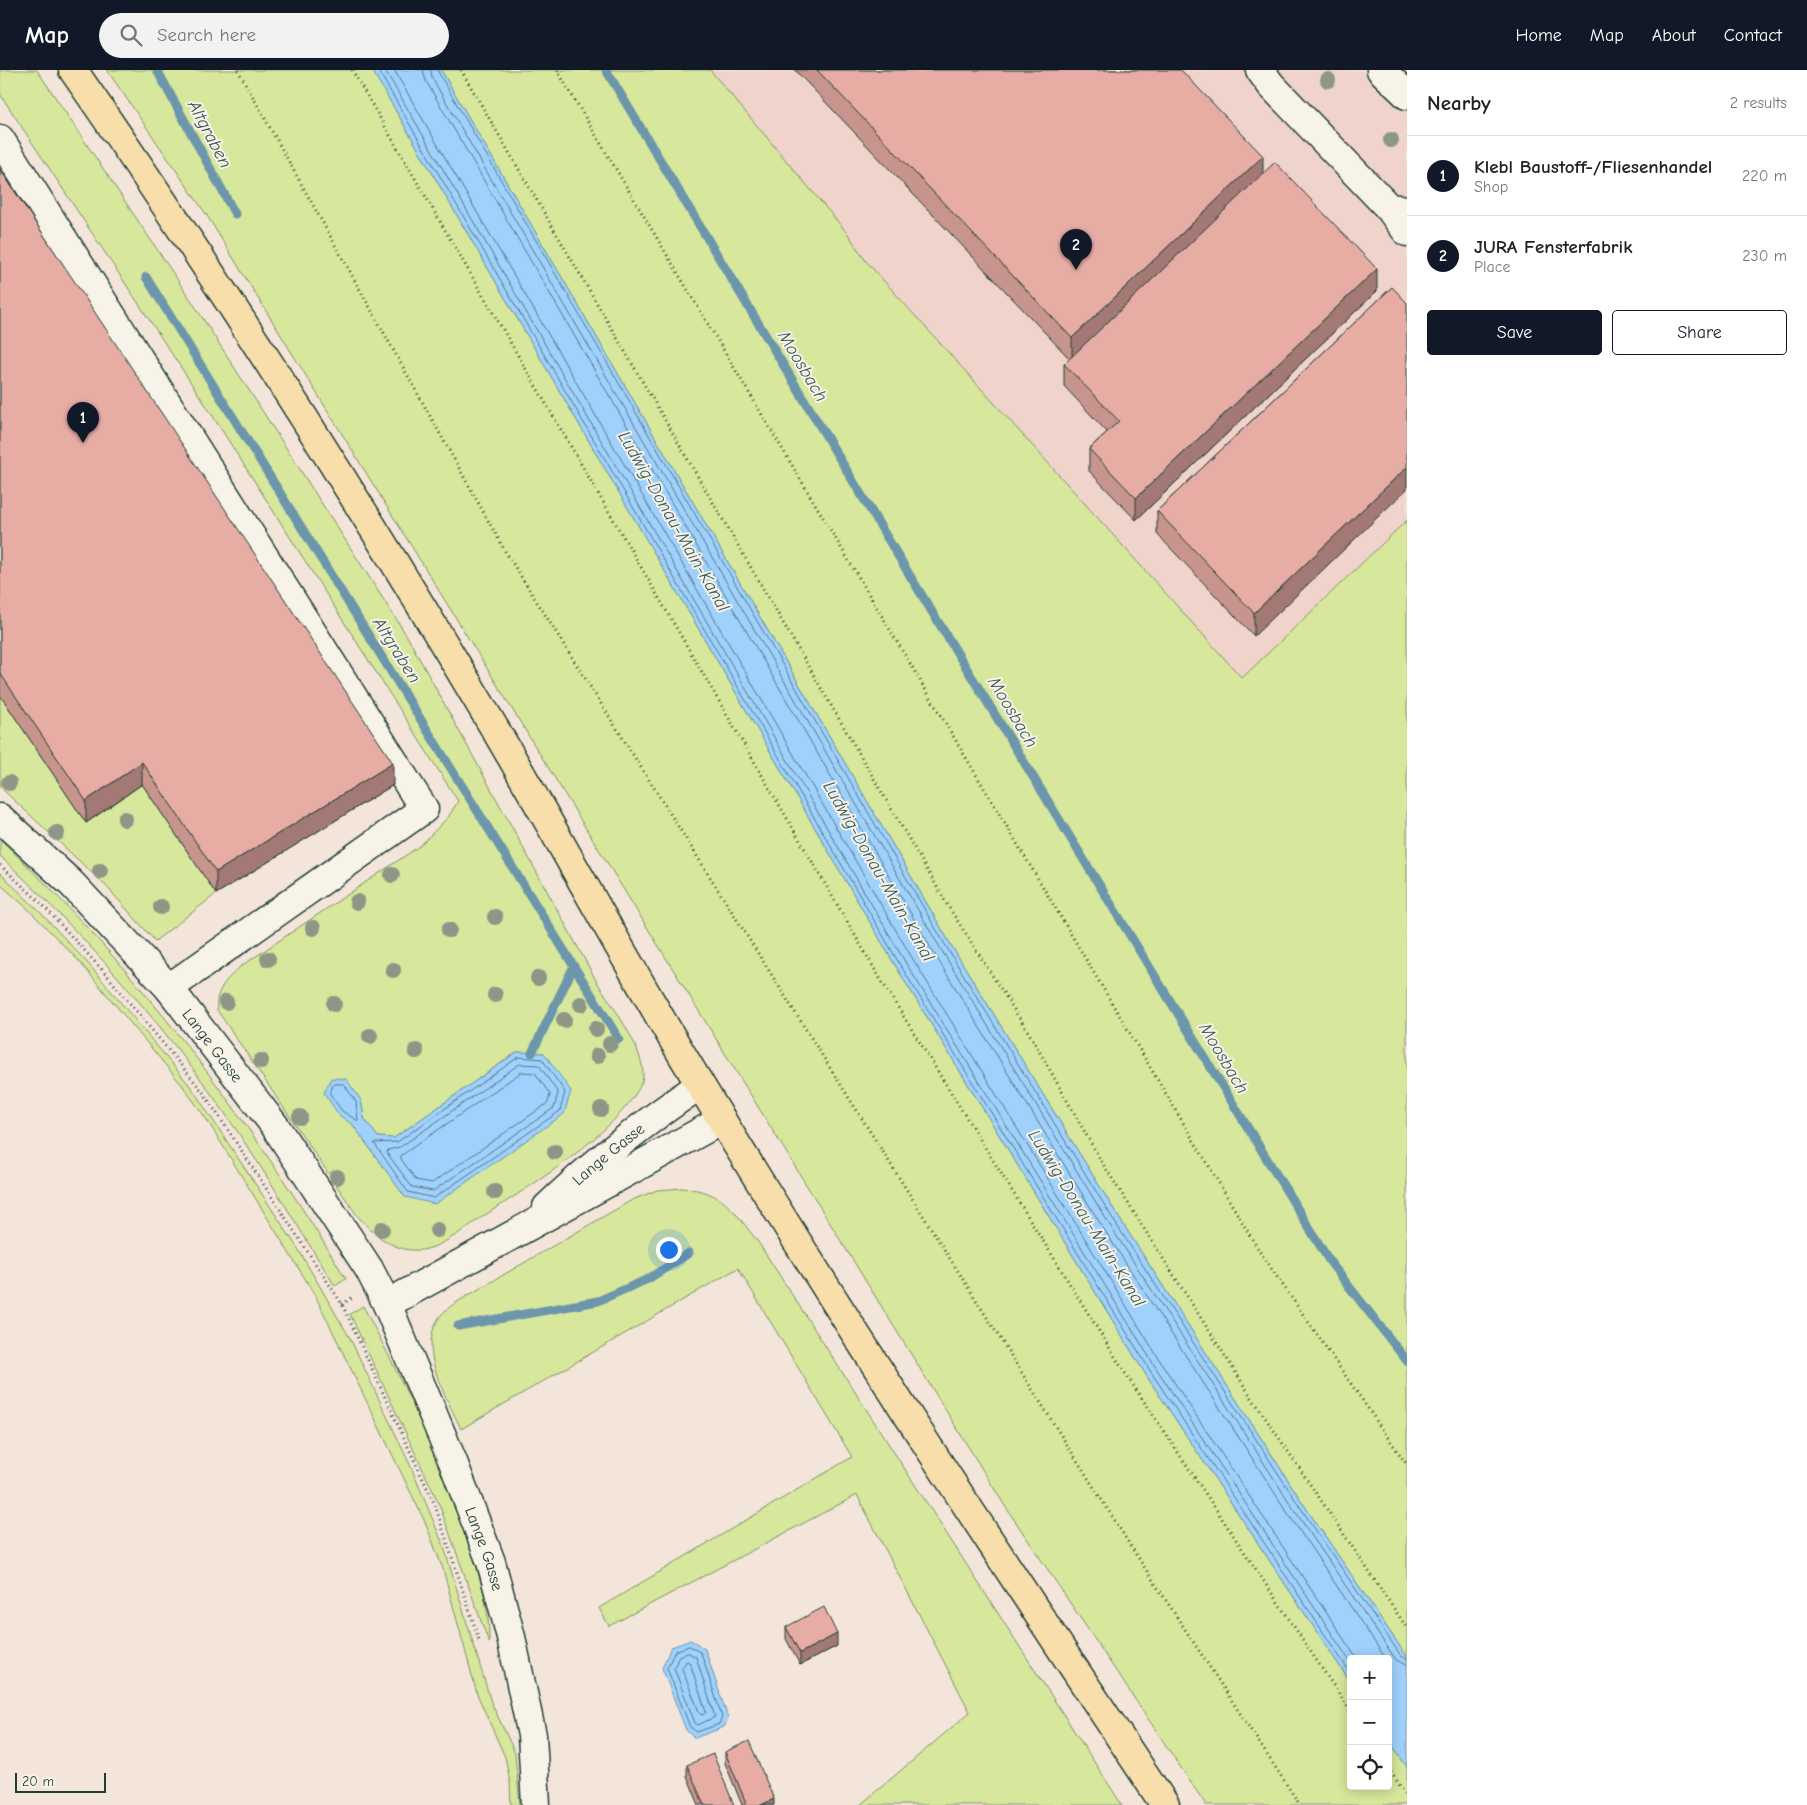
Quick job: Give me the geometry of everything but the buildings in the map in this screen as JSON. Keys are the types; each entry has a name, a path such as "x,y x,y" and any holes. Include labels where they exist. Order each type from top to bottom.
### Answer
{"main road":[{"path":"73,70 184,232 409,586 494,727 722,1120 977,1522 1165,1805"}],"street":[{"path":"1260,70 1271,85 1398,209 1407,232"},
{"path":"1381,70 1407,95"},
{"path":"0,139 424,809 169,988"},
{"name":"Lange Gasse","path":"0,818 70,883 169,988 275,1126 351,1239 387,1304 473,1510 491,1562 511,1637 532,1735 536,1805"},
{"name":"Lange Gasse","path":"522,1231 602,1155 650,1118 700,1085"},
{"name":"Lange Gasse","path":"387,1304 722,1120"}],"path":[{"path":"238,70 505,551 1137,1556 1300,1805"},
{"path":"352,70 881,980 1127,1376 1347,1706"},
{"path":"461,70 943,897 1029,1033 1100,1161 1250,1395 1407,1628"},
{"path":"557,70 1260,1252 1407,1465"},
{"path":"0,866 41,903 100,966 203,1092 342,1304 435,1505 482,1650"},
{"path":"1392,1774 1407,1796"}],"shaded area":[{"path":"707,70 1407,70 1407,520 1242,678 865,260"}],"green space":[{"path":"0,70 37,70 191,300 407,636 597,982 626,1028 639,1054 643,1077 641,1084 624,1109 603,1131 541,1179 456,1235 434,1247 416,1250 396,1246 378,1236 362,1222 217,1010 217,1003 222,986 240,967 421,845 449,816 458,801 207,407 0,94","holes":["517,1052 544,1053 405,1197 353,1125 361,1100 364,1118 378,1137 394,1138"]},
{"path":"107,70 372,70 895,965 1146,1375 1347,1677 1347,1790 1392,1790 1392,1745 1407,1767 1407,1805 1206,1805 1003,1503 206,214"},
{"path":"441,70 710,70 848,234 865,260 1242,678 1407,520 1407,1657 1304,1505 1121,1221 951,945"},
{"path":"0,695 86,823 142,784 216,894 155,941 106,886 0,787"},
{"path":"0,839 99,940 188,1047 270,1160 346,1279 335,1286 257,1161 184,1057 109,967 28,882 0,856"},
{"path":"0,873 42,914 92,968 191,1087 297,1247 351,1340 411,1467 444,1547 491,1702 515,1753 520,1805 511,1805 510,1782 505,1757 477,1694 443,1569 425,1522 315,1295 207,1120 182,1085 78,960 27,908 0,884"},
{"path":"682,1188 708,1193 718,1198 734,1212 758,1242 1122,1805 860,1805 970,1712 857,1495 609,1626 599,1608 852,1457 738,1268 461,1429 441,1387 432,1356 431,1341 434,1327 442,1314 467,1296 632,1200 657,1190"},
{"path":"363,1306 417,1414 452,1497 485,1597 489,1643 439,1504 350,1314"}],"water":[{"name":"Ludwig-Donau-Main-Kanal","path":"372,70 441,70 951,945 1121,1221 1304,1505 1407,1657 1407,1767 1392,1745 1392,1655 1347,1655 1347,1677 1146,1375 895,965"},
{"path":"517,1052 544,1053 571,1091 564,1114 435,1204 405,1197 353,1125 339,1115 324,1093 331,1078 346,1079 361,1100 364,1118 378,1137 394,1138"},
{"path":"691,1640 705,1649 728,1718 724,1727 695,1738 686,1730 662,1668 671,1647"}],"waterway":[{"name":"Altgraben","path":"157,70 235,214"},
{"name":"Moosbach","path":"606,70 915,584 1330,1262 1407,1361"},
{"name":"Altgraben","path":"146,277 619,1039"},
{"path":"532,1053 573,968"},
{"path":"458,1326 598,1301 648,1279 689,1253"}],"place":[{"name":"JURA Fensterfabrik","path":"1076,270"},
{"name":"Klebl Baustoff-/Fliesenhandel","path":"83,443"}]}
